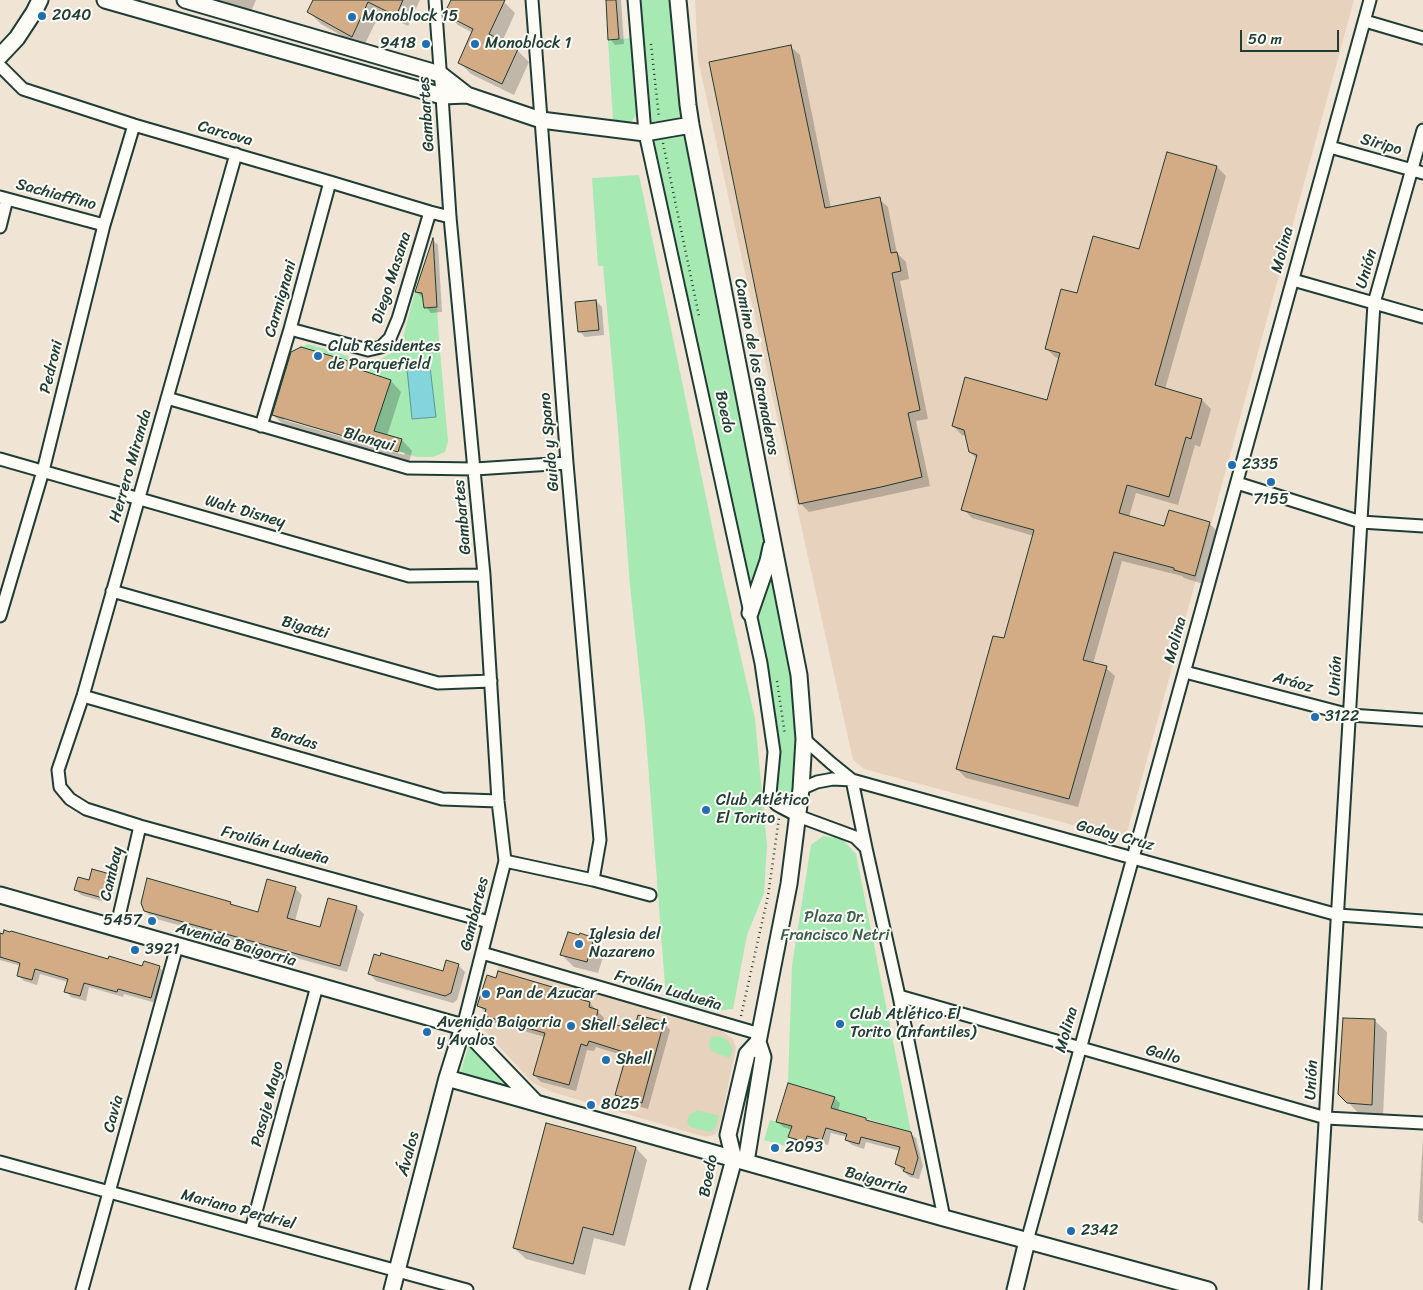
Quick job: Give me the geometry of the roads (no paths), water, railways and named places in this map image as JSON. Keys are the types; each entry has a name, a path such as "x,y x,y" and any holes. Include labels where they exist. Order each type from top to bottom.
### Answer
{"main road":[{"path":"0,56 16,38 40,0"},
{"path":"105,0 442,96 467,95"},
{"path":"185,0 440,74 467,95 541,120 645,133 691,125"},
{"name":"Camino de los Granaderos","path":"678,0 691,125 799,675 804,739 801,789"},
{"path":"750,614 768,561 772,538"},
{"name":"Boedo","path":"698,1290 740,1160 763,1057 759,1038 789,884 801,789"},
{"name":"Avenida Baigorria","path":"0,896 463,1027"},
{"path":"463,1027 536,1103"},
{"name":"Ávalos","path":"392,1290 447,1078 463,1027"},
{"name":"Boedo","path":"740,1160 728,1135 747,1054 759,1038"},
{"name":"Baigorria","path":"447,1078 1208,1290"},
{"name":"Molina","path":"1016,1290 1027,1241"}],"street":[{"name":"Gambartes","path":"435,0 450,217 475,469 484,575 498,801 505,861 463,1027"},
{"name":"Guido y Spano","path":"532,0 600,840 593,880"},
{"name":"Boedo","path":"634,0 645,133 761,664 774,752 770,794 776,804 798,816 855,837 866,848"},
{"name":"Molina","path":"1027,1241 1370,0"},
{"path":"1365,21 1423,38"},
{"name":"Carcova","path":"0,66 24,89 134,125 450,217"},
{"name":"Pedroni","path":"0,616 42,471 104,225 134,125"},
{"name":"Unión","path":"1315,1290 1374,303 1417,172 1423,130"},
{"name":"Siripo","path":"1330,147 1417,172"},
{"name":"Herrero Miranda","path":"60,787 58,770 83,696 236,154"},
{"name":"Carmignani","path":"261,426 290,329 330,182"},
{"path":"0,227 4,198"},
{"name":"Sachiaffino","path":"4,198 104,225"},
{"name":"Diego Masana","path":"290,329 368,350 381,347 390,338 398,319 430,212"},
{"path":"1293,280 1423,317"},
{"name":"Blanqui","path":"167,398 408,468 475,469 568,462"},
{"name":"Walt Disney","path":"0,459 409,576 484,575"},
{"path":"1237,483 1361,522 1423,526"},
{"name":"Bigatti","path":"112,591 438,683 491,681"},
{"name":"Aráoz","path":"1185,672 1350,715 1423,720"},
{"name":"Bardas","path":"83,696 442,799 498,801"},
{"path":"804,739 852,780 899,996 944,1218"},
{"name":"Godoy Cruz","path":"801,789 817,782 834,779 852,780 1338,915 1423,921"},
{"name":"Froilán Ludueña","path":"60,787 70,799 86,809 140,826 489,922"},
{"name":"Cambay","path":"116,929 140,826"},
{"path":"505,861 593,880 650,895"},
{"name":"Cavia","path":"82,1290 177,946"},
{"name":"Froilán Ludueña","path":"482,953 759,1038"},
{"name":"Pasaje Mayo","path":"251,1230 317,986"},
{"name":"Gallo","path":"899,996 1326,1118 1423,1124"},
{"name":"Mariano Perdriel","path":"0,1162 467,1290"}],"water":[{"path":"430,367 436,417 412,419 407,369"}],"place":[{"name":"2040","path":"42,16"},
{"name":"Monoblock 15","path":"352,17"},
{"name":"9418","path":"426,44"},
{"name":"Monoblock 1","path":"475,44"},
{"name":"Club Residentes de Parquefield","path":"318,356"},
{"name":"2335","path":"1232,465"},
{"name":"7155","path":"1271,482"},
{"name":"3122","path":"1315,717"},
{"name":"Club Atlético El Torito","path":"706,810"},
{"name":"5457","path":"152,921"},
{"name":"Iglesia del Nazareno","path":"579,944"},
{"name":"3921","path":"135,950"},
{"name":"Pan de Azucar","path":"486,994"},
{"name":"Club Atlético El Torito (Infantiles)","path":"840,1024"},
{"name":"Shell Select","path":"571,1026"},
{"name":"Avenida Baigorria y Ávalos","path":"427,1032"},
{"name":"Shell","path":"606,1060"},
{"name":"8025","path":"591,1105"},
{"name":"2093","path":"775,1148"},
{"name":"2342","path":"1071,1231"}],"park label":[{"name":"Plaza Dr. Francisco Netri","path":"835,927"}]}
